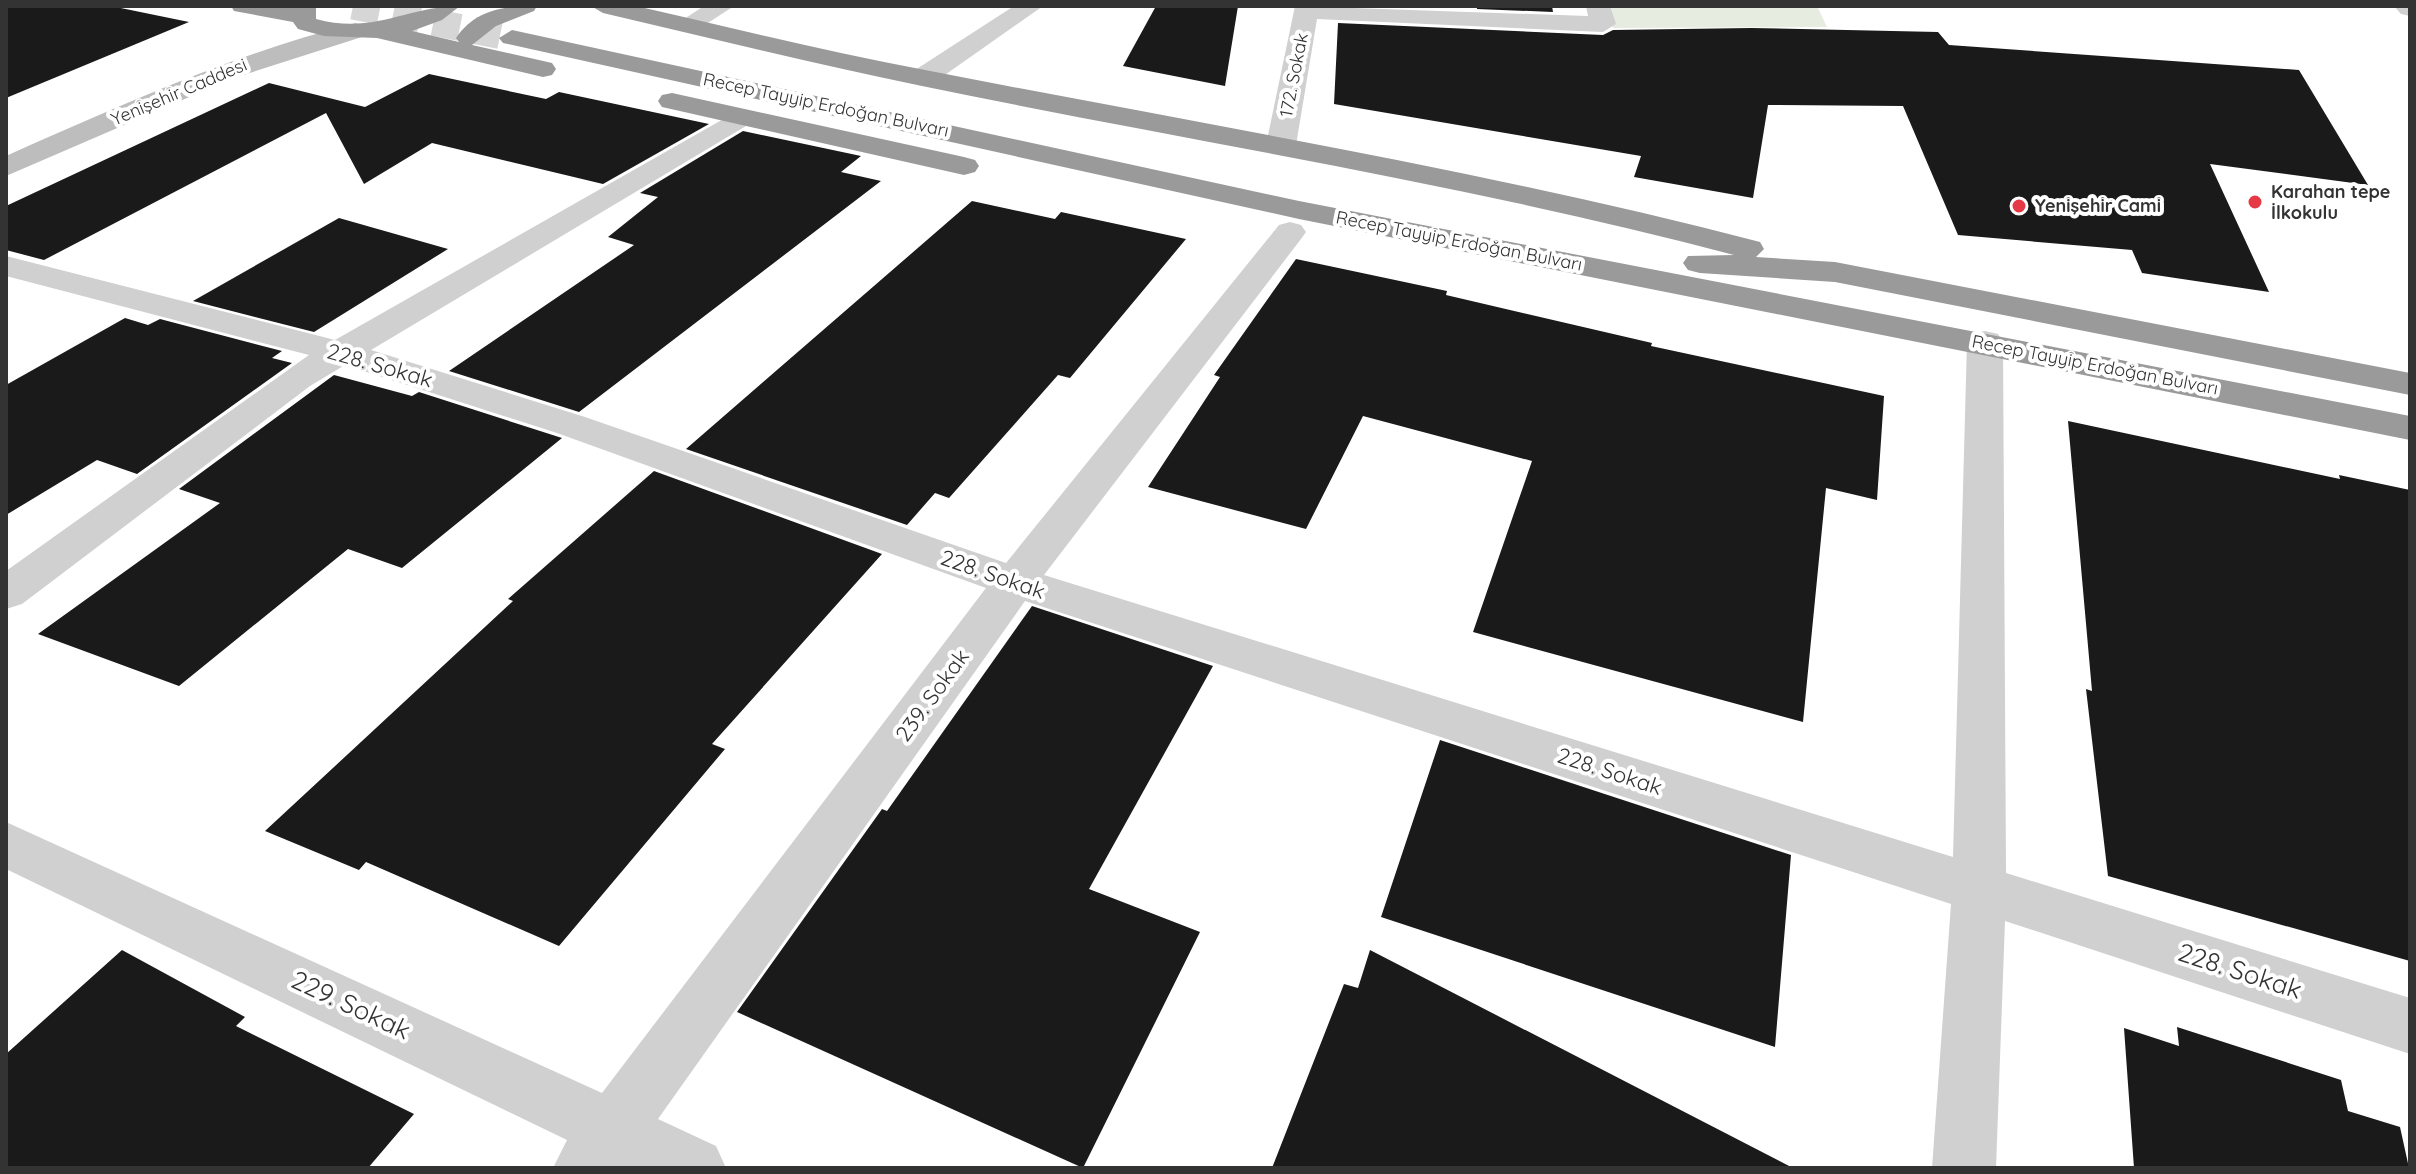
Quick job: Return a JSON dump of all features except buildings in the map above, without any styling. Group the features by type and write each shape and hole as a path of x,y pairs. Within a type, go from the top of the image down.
{"highway":[{"path":"243,6 303,14 322,29 365,30 473,52 741,117 1001,174 1748,328 1890,346 1985,342"},
{"path":"365,30 422,19 448,6"},
{"path":"603,6 922,78 1281,145 1665,227 1835,272"},
{"path":"473,52 469,39 487,21 522,23"},
{"name":"Recep Tayyip Erdoğan Bulvarı","path":"522,23 1293,184 1708,264 1835,272 2410,384"},
{"name":"Recep Tayyip Erdoğan Bulvarı","path":"522,23 772,92 1299,210 1985,342 2410,428"}],"main road":[{"name":"Yenişehir Caddesi","path":"6,157 303,14"},
{"name":"Yenişehir Caddesi","path":"6,167 202,81 298,44 365,30"}],"street":[{"path":"688,25 722,6"},
{"path":"922,78 1031,6"},
{"path":"1307,8 1603,24 1598,6"},
{"name":"172. Sokak","path":"1281,145 1307,8"},
{"path":"6,593 297,378 741,117"},
{"name":"239. Sokak","path":"600,1148 1015,582 1290,232"},
{"name":"228. Sokak","path":"6,266 340,353 571,425 1015,582 2410,1026"},
{"path":"1964,1168 1979,888 1985,342"},
{"name":"229. Sokak","path":"6,844 600,1148 694,1168"}],"shaded area":[{"path":"1606,6 1817,6 1827,27 1613,28"}],"tunnel":[{"path":"353,6 512,38"}],"place":[{"name":"Karahan tepe İlkokulu","path":"2255,202"},
{"name":"Yenişehir Cami","path":"2019,206"}]}
